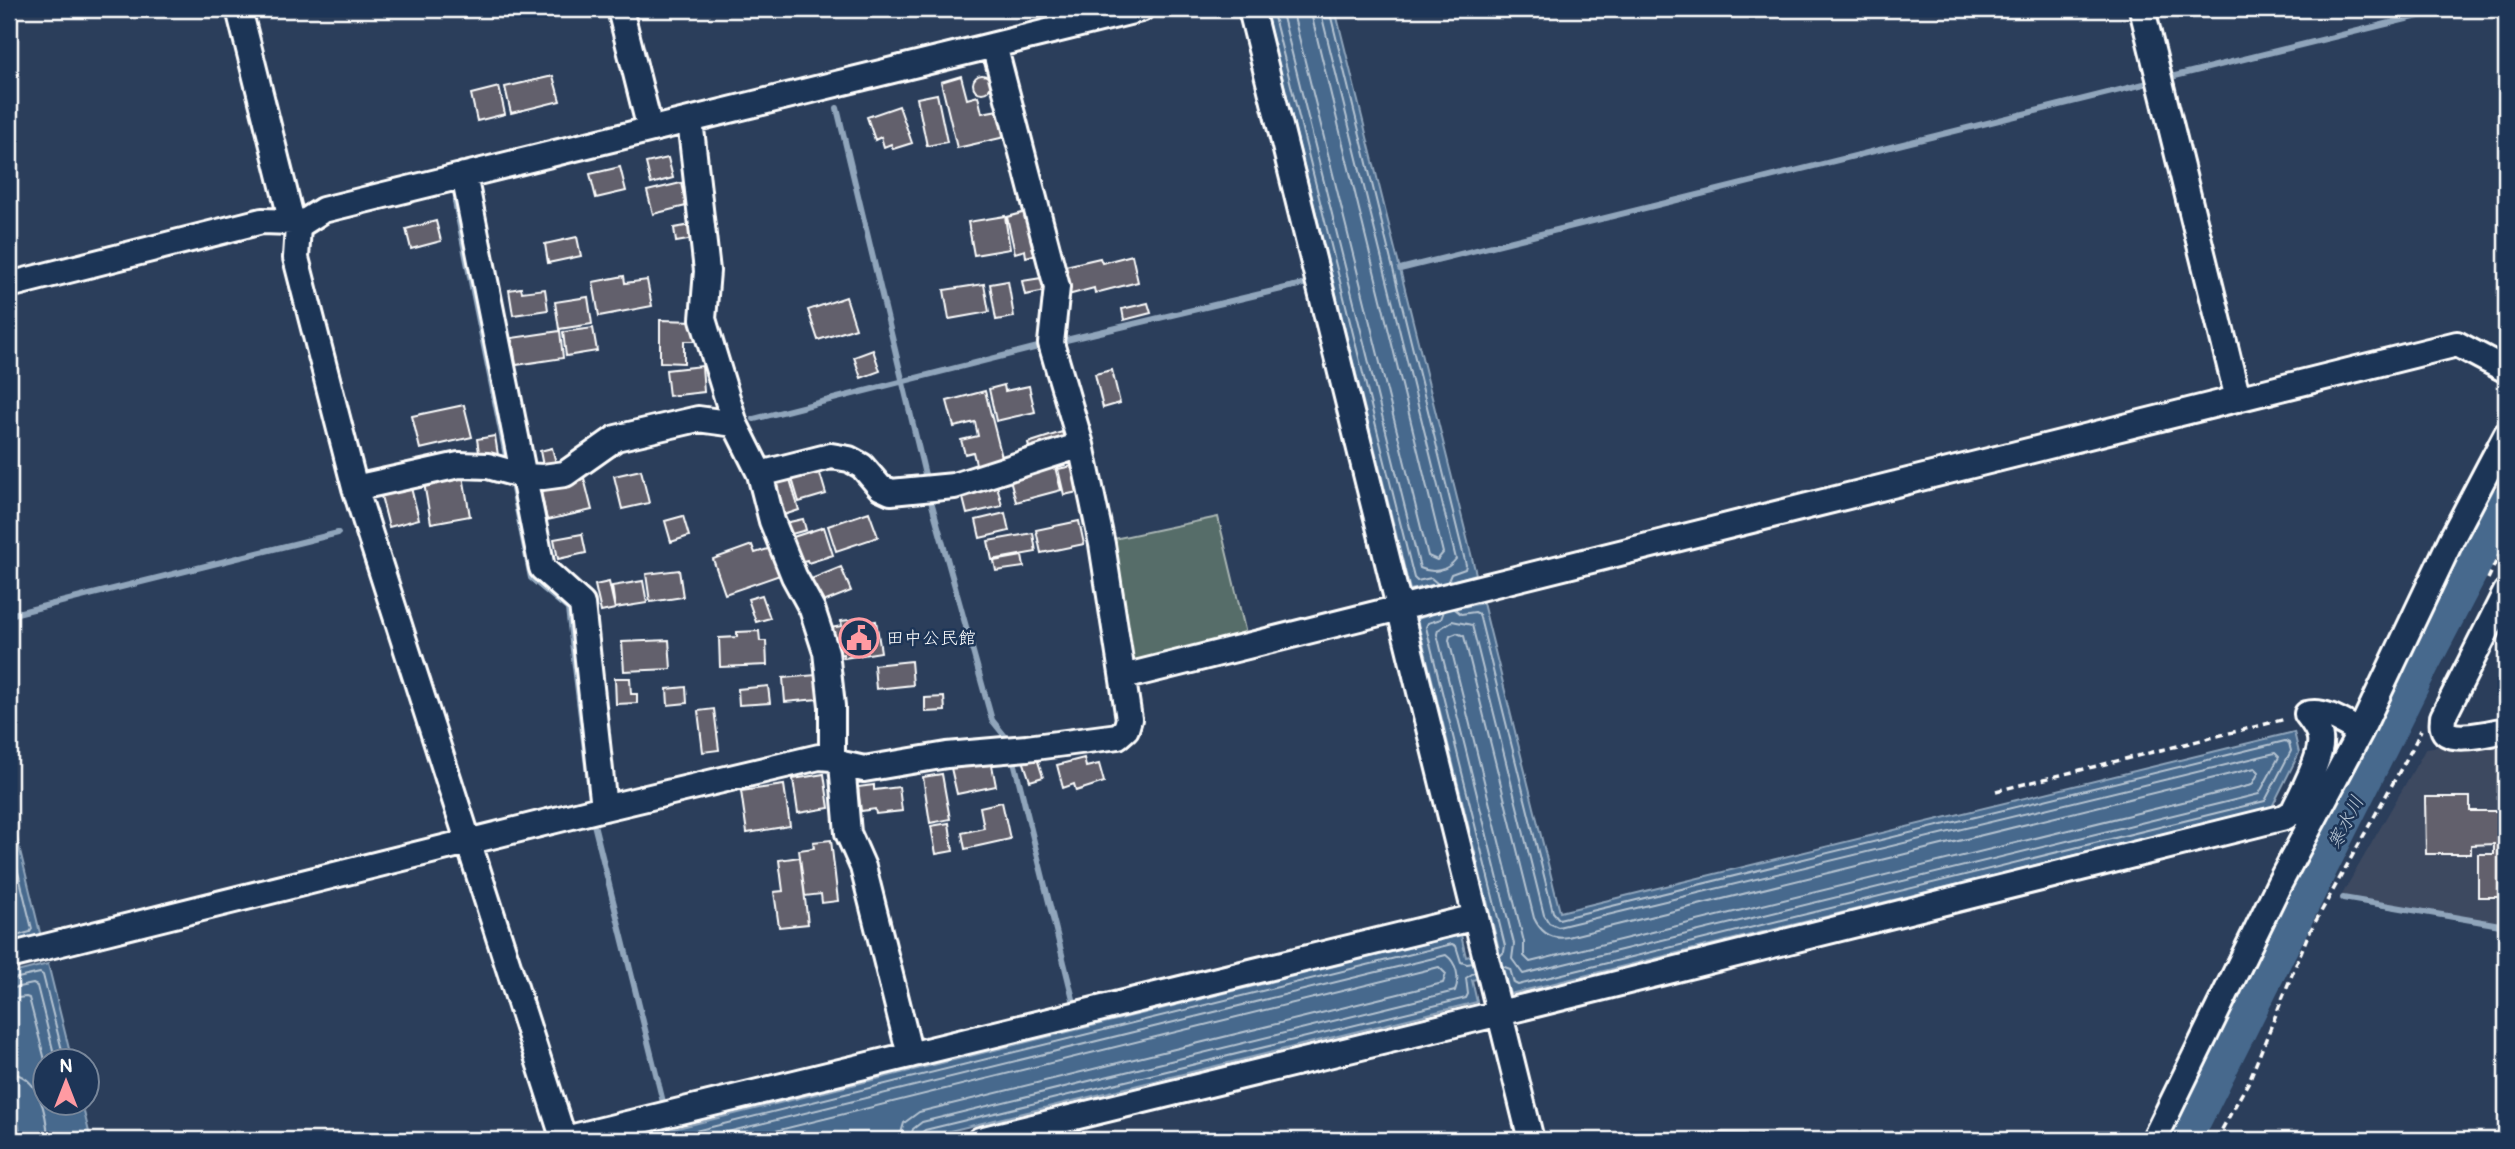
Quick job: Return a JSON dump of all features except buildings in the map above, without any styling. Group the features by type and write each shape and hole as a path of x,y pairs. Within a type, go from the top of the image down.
{"street":[{"path":"239,9 295,224 296,258 355,488 563,1140 1476,917"},
{"path":"620,9 650,130"},
{"path":"9,285 262,222 295,224 323,210 1141,9"},
{"path":"1251,9 1531,1140"},
{"path":"2142,9 2238,399"},
{"path":"9,956 604,807 819,757 864,769 947,755 1118,736 1126,729 1129,719 1102,544 1081,445 1051,343 1057,287 994,45"},
{"path":"690,120 707,271 703,319 736,424 760,474 772,521 794,576 812,609 826,652 837,761 848,833 863,867 910,1055"},
{"path":"464,175 542,568 582,604 604,807"},
{"path":"1122,677 2457,344 2506,370"},
{"path":"355,488 459,465 488,466 523,476 565,474 616,438 698,419 736,424"},
{"path":"2154,1140 2279,884 2360,732 2452,538 2506,435"},
{"path":"760,474 831,456 849,459 862,466 880,487 891,492 954,486 1081,445"},
{"path":"2496,589 2443,717 2442,728 2446,734 2457,738 2506,730"},
{"path":"980,1140 2285,817 2293,812 2319,753 2320,738 2307,713 2325,715 2360,732"}],"path":[{"path":"2496,589 2506,540"},
{"path":"1996,792 2307,713"},
{"path":"2216,1140 2249,1081 2308,936 2423,726"}],"shaded area":[{"path":"2506,736 2506,929 2339,900 2426,748"}],"green space":[{"path":"1218,517 1246,634 1128,663 1109,540"}],"water":[{"path":"1265,9 1335,9 1476,574 1455,580 1462,607 1483,603 1560,912 2294,732 2299,753 2272,807 1510,994 1504,973 1472,980 1477,1002 913,1140 629,1140 1461,935 1466,957 1499,949 1417,619 1437,613 1431,585 1410,590"},
{"path":"9,805 41,937 9,945"},
{"path":"48,964 69,1048 32,1048 32,1118 86,1118 91,1140 22,1140 9,1086 9,974"}],"waterway":[{"path":"2175,76 2447,9"},
{"path":"1400,269 2144,84"},
{"path":"837,108 926,479"},
{"path":"455,202 507,461"},
{"path":"1066,340 1307,283"},
{"path":"754,419 1038,347"},
{"path":"512,484 531,578 568,609 590,791"},
{"path":"931,501 992,720 1008,740"},
{"name":"寒水川","path":"2184,1140 2424,660 2506,503"},
{"path":"9,615 338,533"},
{"path":"1014,761 1074,1003"},
{"path":"594,824 664,1106"},
{"path":"2343,898 2506,926"}],"place":[{"name":"田中公民館","path":"859,638"}]}
